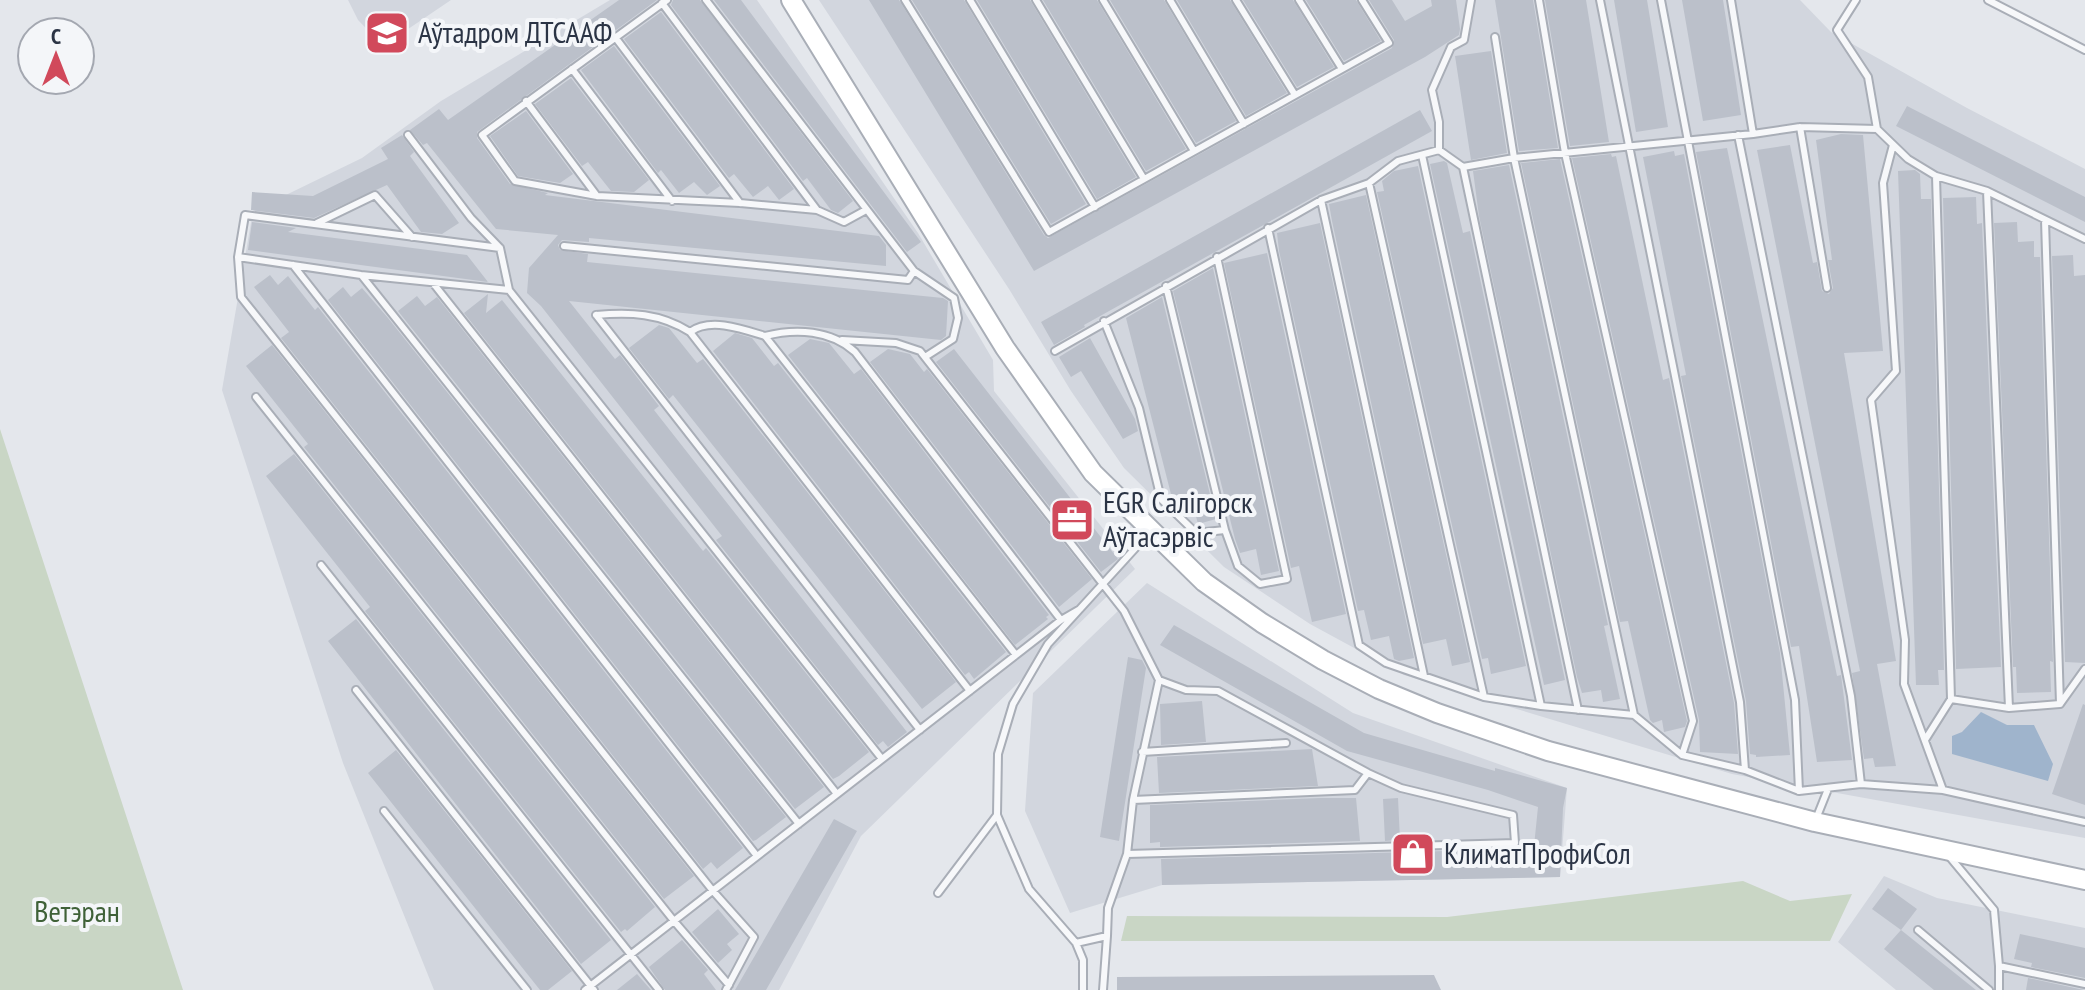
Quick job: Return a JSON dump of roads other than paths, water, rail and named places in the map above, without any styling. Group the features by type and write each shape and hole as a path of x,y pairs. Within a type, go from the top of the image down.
{"main road":[{"path":"791,0 1005,348 1093,473 1204,582 1262,623 1379,689 1437,713 1548,751 1815,822 2085,880"}],"lane":[{"path":"706,0 914,271 954,298 958,318 953,339 925,357"},
{"path":"905,0 1049,232 1389,43 1362,0"},
{"path":"970,0 1095,207"},
{"path":"1036,0 1144,179"},
{"path":"1103,0 1194,151"},
{"path":"1170,0 1244,124"},
{"path":"1236,0 1295,95"},
{"path":"1299,0 1342,69"},
{"path":"1439,150 1439,122 1432,90 1451,47 1464,40 1471,0"},
{"path":"1539,0 1565,153 1693,721 1682,755"},
{"path":"1600,0 1740,702 1745,770"},
{"path":"1661,0 1795,700 1799,791"},
{"path":"1731,0 1753,134"},
{"path":"1856,0 1837,30 1868,77 1877,129 1908,159 1936,176 1987,191 2085,239"},
{"path":"1988,0 2085,50"},
{"path":"817,210 665,2 482,135 515,181 597,196 817,210 844,222 866,210"},
{"path":"615,37 740,203"},
{"path":"1495,37 1514,158 1634,715"},
{"path":"572,69 672,201"},
{"path":"526,101 597,196"},
{"path":"1463,167 1514,158 1800,127 1877,129"},
{"path":"1800,127 1827,288"},
{"path":"408,135 471,218 500,248 509,290 882,759"},
{"path":"1738,135 1851,696 1861,784"},
{"path":"1893,145 1883,183 1896,371 1871,400 1905,640 1904,684 1943,790"},
{"path":"1055,351 1321,200 1369,183 1398,161 1439,150"},
{"path":"1439,150 1463,167 1578,710"},
{"path":"1422,155 1541,706"},
{"path":"1925,740 1951,699 1936,176"},
{"path":"1369,183 1484,697"},
{"path":"1987,191 2009,708"},
{"path":"317,223 375,195 412,237"},
{"path":"1321,200 1424,676"},
{"path":"256,397 728,988 754,937 713,891 241,297 238,257 245,215 500,248"},
{"path":"2045,220 2060,704"},
{"path":"1268,228 1359,645 1386,663 1484,697 1634,715 1682,755 1745,770 1799,791 1861,784 1943,790 2085,822"},
{"path":"564,246 908,280 914,271"},
{"path":"238,257 361,275 509,290"},
{"path":"1166,286 1225,530 1238,566 1260,584 1287,579 1217,257"},
{"path":"293,265 757,856"},
{"path":"361,275 799,824"},
{"path":"433,283 837,794"},
{"path":"920,730 596,315 629,312 671,320 690,332 970,691"},
{"path":"1104,321 1139,408 1161,499 1196,533 1225,530"},
{"path":"690,332 697,327 736,326 765,336 1016,655"},
{"path":"765,336 788,330 842,340 896,343 920,351 1124,611 1159,680 1133,800 1127,854 1108,908 1103,990"},
{"path":"842,340 855,352 1061,620"},
{"path":"1083,990 1083,960 1076,943 1029,889 997,815 998,754 1013,704 1048,644 1150,532"},
{"path":"321,565 659,990"},
{"path":"356,690 589,989 1061,620 1080,609"},
{"path":"1951,699 2009,708 2060,704 2085,669"},
{"path":"1127,854 1515,843 1513,815 1401,788 1218,691 1186,690 1159,680"},
{"path":"1142,752 1286,743"},
{"path":"1133,800 1355,790 1368,773"},
{"path":"1815,822 1828,789"},
{"path":"384,811 527,990"},
{"path":"938,893 997,815"},
{"path":"1945,850 1994,910 1999,990"},
{"path":"1918,930 1989,990"},
{"path":"1076,943 1107,936"},
{"path":"1999,966 2085,984"}],"water":[{"path":"1981,712 2007,725 2034,725 2053,764 2048,781 1952,754 1952,736 1962,732"}],"place":[{"name":"Аўтадром ДТСААФ","path":"387,33"},
{"name":"EGR Салігорск Аўтасэрвіс","path":"1072,520"},
{"name":"КлиматПрофиСол","path":"1413,854"}],"park label":[{"name":"Ветэран","path":"77,912"}]}
